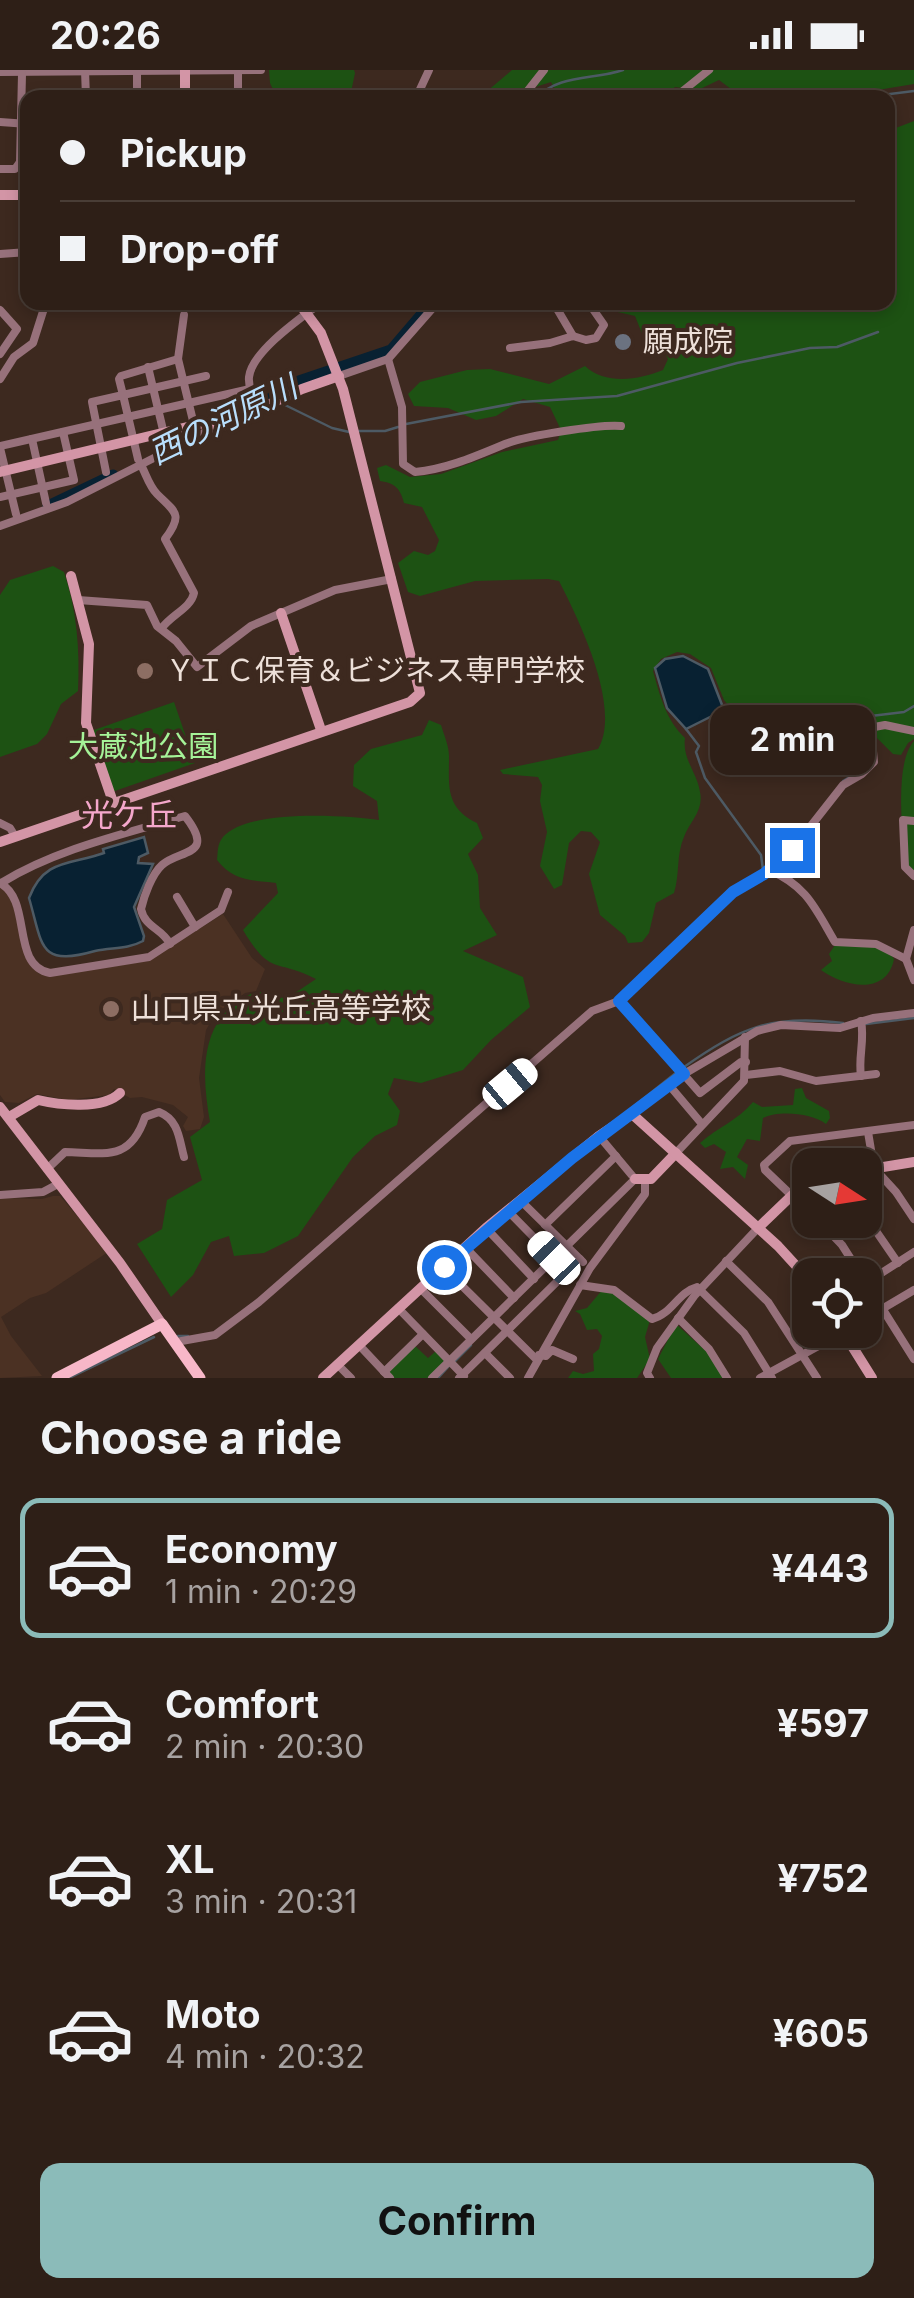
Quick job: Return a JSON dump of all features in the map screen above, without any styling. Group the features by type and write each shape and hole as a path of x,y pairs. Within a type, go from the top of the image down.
{"main road":[{"path":"57,1378 162,1324 200,1378"}],"street":[{"path":"0,72 260,70"},
{"path":"528,90 544,70"},
{"path":"684,90 709,70"},
{"path":"22,74 22,90"},
{"path":"0,379 14,357 33,343 43,310"},
{"path":"259,407 248,379 257,359 309,310"},
{"path":"0,526 67,502 196,433 388,360 431,310"},
{"path":"558,310 573,336"},
{"path":"510,348 550,344 573,336 596,338 602,332 602,319 595,310"},
{"path":"0,842 410,702 420,693 339,376 332,355 306,312"},
{"path":"2,315 17,329 3,352 14,357"},
{"path":"184,315 178,360 196,433"},
{"path":"162,628 169,618 190,604 194,593 165,539 173,530 174,509 153,490 140,462 127,418 122,376 178,360"},
{"path":"388,360 402,407 403,464 415,472 452,464 527,437 604,424 621,426"},
{"path":"148,367 164,434"},
{"path":"106,472 92,402 206,376"},
{"path":"16,514 0,447 250,390"},
{"path":"0,497 74,480 63,432"},
{"path":"3,471 164,434 196,433"},
{"path":"32,439 46,503"},
{"path":"71,576 89,644 86,723 113,802"},
{"path":"78,600 140,603 150,609 157,626 197,667 250,626 335,590 392,580"},
{"path":"281,613 321,730"},
{"path":"176,1342 206,1338 225,1329 296,1272 592,1011 619,1001 733,892 769,870 806,836 843,785 874,762 866,738 869,728 885,725 914,731"},
{"path":"170,944 165,934 146,922 141,909 158,870 195,848 186,816 94,843 0,883 12,892 30,960 43,972 138,961 170,944 221,910 228,892"},
{"path":"914,821 903,820 904,867 914,876"},
{"path":"0,823 15,836"},
{"path":"769,870 792,880 812,904 834,942 876,944 906,959"},
{"path":"177,896 195,927"},
{"path":"914,930 906,959 914,980"},
{"path":"619,1001 700,1092 746,1062"},
{"path":"323,1378 507,1210 684,1074 745,1037 781,1025 840,1028 914,1013"},
{"path":"861,1021 861,1076"},
{"path":"432,1378 554,1258 640,1180 676,1154 734,1093 746,1075 745,1037"},
{"path":"746,1075 780,1071 816,1082 876,1074"},
{"path":"669,1085 702,1124"},
{"path":"8,1117 38,1100 66,1106 114,1099 120,1092"},
{"path":"0,1106 162,1324"},
{"path":"47,1168 65,1152 112,1153 128,1148 139,1135 145,1117 159,1112 176,1126 184,1157"},
{"path":"632,1114 792,1263"},
{"path":"650,1378 647,1373 657,1348 699,1290 791,1195 764,1170 764,1164 782,1146 790,1141 914,1124"},
{"path":"868,1132 868,1148"},
{"path":"528,1378 590,1268 645,1194 640,1180 600,1136"},
{"path":"545,1225 616,1156"},
{"path":"882,1167 914,1162"},
{"path":"882,1180 896,1192 914,1218"},
{"path":"0,1194 43,1192 58,1184"},
{"path":"520,1200 590,1268"},
{"path":"507,1210 554,1258"},
{"path":"486,1228 534,1279"},
{"path":"835,1238 850,1258"},
{"path":"881,1238 898,1262"},
{"path":"465,1247 514,1298"},
{"path":"882,1270 914,1252"},
{"path":"398,1308 463,1377 580,1259"},
{"path":"726,1262 768,1302 817,1378"},
{"path":"444,1267 537,1357 552,1350 573,1358"},
{"path":"580,1285 621,1293 652,1319 661,1317 694,1287 744,1332 767,1376 814,1348"},
{"path":"420,1288 471,1339"},
{"path":"884,1308 914,1290"},
{"path":"882,1305 914,1359"},
{"path":"678,1318 709,1349 727,1378"},
{"path":"358,1345 387,1375 423,1334"},
{"path":"854,1348 872,1378"},
{"path":"485,1353 510,1378"},
{"path":"337,1364 351,1378"}],"shaded area":[{"name":"山口県立光丘高等学校","path":"0,886 9,891 29,962 39,974 52,976 148,961 223,914 252,958 265,969 256,991 245,993 215,1014 206,1030 199,1078 204,1117 200,1129 186,1131 183,1126 188,1117 173,1105 130,1098 114,1089 109,1095 68,1100 37,1094 19,1103 5,1102 0,1095"},
{"path":"60,1196 108,1252 1,1317 42,1376 0,1378 0,1198"}],"green space":[{"path":"269,70 355,73 351,90 273,90"},
{"path":"512,70 914,70 914,84 878,90 731,90 719,80 698,90 555,90 551,82 526,90 488,90"},
{"path":"914,121 914,739 901,755 893,754 877,738 852,755 825,761 796,761 755,751 745,726 724,700 711,668 690,654 677,652 661,659 653,671 668,715 685,738 700,805 682,844 674,893 656,903 649,933 642,942 628,943 600,915 589,874 600,842 591,832 581,831 569,843 562,885 554,889 540,866 547,832 540,801 542,785 538,777 503,774 500,770 598,749 604,732 605,711 595,664 559,581 475,581 420,596 408,592 398,563 414,551 428,555 435,551 439,540 422,507 404,503 396,487 380,481 377,468 386,465 410,477 441,474 502,452 558,440 561,430 550,407 523,399 496,416 476,420 448,408 414,406 408,394 420,382 467,370 490,369 549,384 585,366 602,376 622,379 663,370 668,359 660,344 643,336 635,316 609,310 895,310 895,128"},
{"path":"53,566 64,572 72,601 78,691 61,704 47,734 37,744 0,757 0,595 10,580"},
{"name":"大蔵池公園","path":"174,702 195,763 112,792 91,731"},
{"path":"429,720 441,725 446,740 454,803 477,823 483,838 468,854 478,875 480,908 497,935 463,951 523,977 530,1007 463,1070 421,1083 394,1078 388,1094 400,1111 397,1125 375,1136 353,1157 298,1236 264,1253 234,1256 229,1236 211,1242 193,1275 171,1297 137,1244 162,1229 167,1200 202,1180 190,1137 210,1122 205,1074 215,1028 223,1015 248,995 263,992 286,999 316,979 268,961 252,945 243,930 278,893 276,883 229,872 217,860 220,842 235,828 274,818 379,820 377,801 353,786 354,765 371,749 422,735"},
{"path":"914,741 914,876 907,873 901,804 903,767"},
{"path":"863,944 889,952 894,959 883,979 852,984 821,970 832,961 829,954 835,945"},
{"path":"802,1088 806,1098 829,1111 830,1118 826,1124 795,1114 763,1118 760,1141 747,1139 737,1157 748,1165 745,1179 733,1167 720,1169 726,1152 714,1144 705,1148 700,1143 753,1102 762,1107 793,1105 795,1089"},
{"path":"603,1289 613,1291 650,1320 645,1337 650,1359 637,1378 568,1378 573,1371 594,1371 593,1354 599,1349 602,1336 597,1329 587,1330 575,1311 587,1308"},
{"path":"676,1324 708,1353 724,1378 671,1378 658,1359"},
{"path":"415,1346 428,1358 436,1351 445,1360 428,1378 394,1378 388,1372"}],"water":[{"path":"683,656 708,669 724,710 686,729 667,708 655,668 665,659"},
{"path":"144,837 148,853 139,857 138,863 153,864 134,907 143,941 76,955 53,954 41,940 29,898 42,876 60,865"}],"waterway":[{"path":"546,90 566,81 623,70"},
{"path":"895,93 914,91"},
{"name":"西の河原川","path":"210,426 296,382 391,350 425,310"},
{"path":"406,424 521,402 617,396 737,363 810,348 837,347 878,332"},
{"path":"283,404 349,432"},
{"path":"357,431 398,427"},
{"name":"西の河原川","path":"48,506 113,475"},
{"path":"863,736 863,726 871,716 904,712 914,706"},
{"path":"686,729 699,746 696,752 705,778 761,855 763,870"},
{"path":"843,781 858,772"},
{"path":"866,1024 914,1018"},
{"path":"684,1067 723,1042 758,1027 796,1020 843,1023"},
{"path":"633,1107 677,1072"},
{"path":"178,1336 188,1336"},
{"path":"69,1378 154,1337"},
{"path":"455,1361 471,1345"},
{"path":"438,1378 449,1366"}],"place":[{"name":"願成院","path":"623,342"},
{"name":"ＹＩＣ保育＆ビジネス専門学校","path":"145,671"},
{"name":"山口県立光丘高等学校","path":"111,1009"}],"district":[{"name":"光ケ丘","path":"129,815"}],"route":[{"path":"444,1267 572,1158 684,1074 619,1001 733,892 764,874 792,850"}]}
